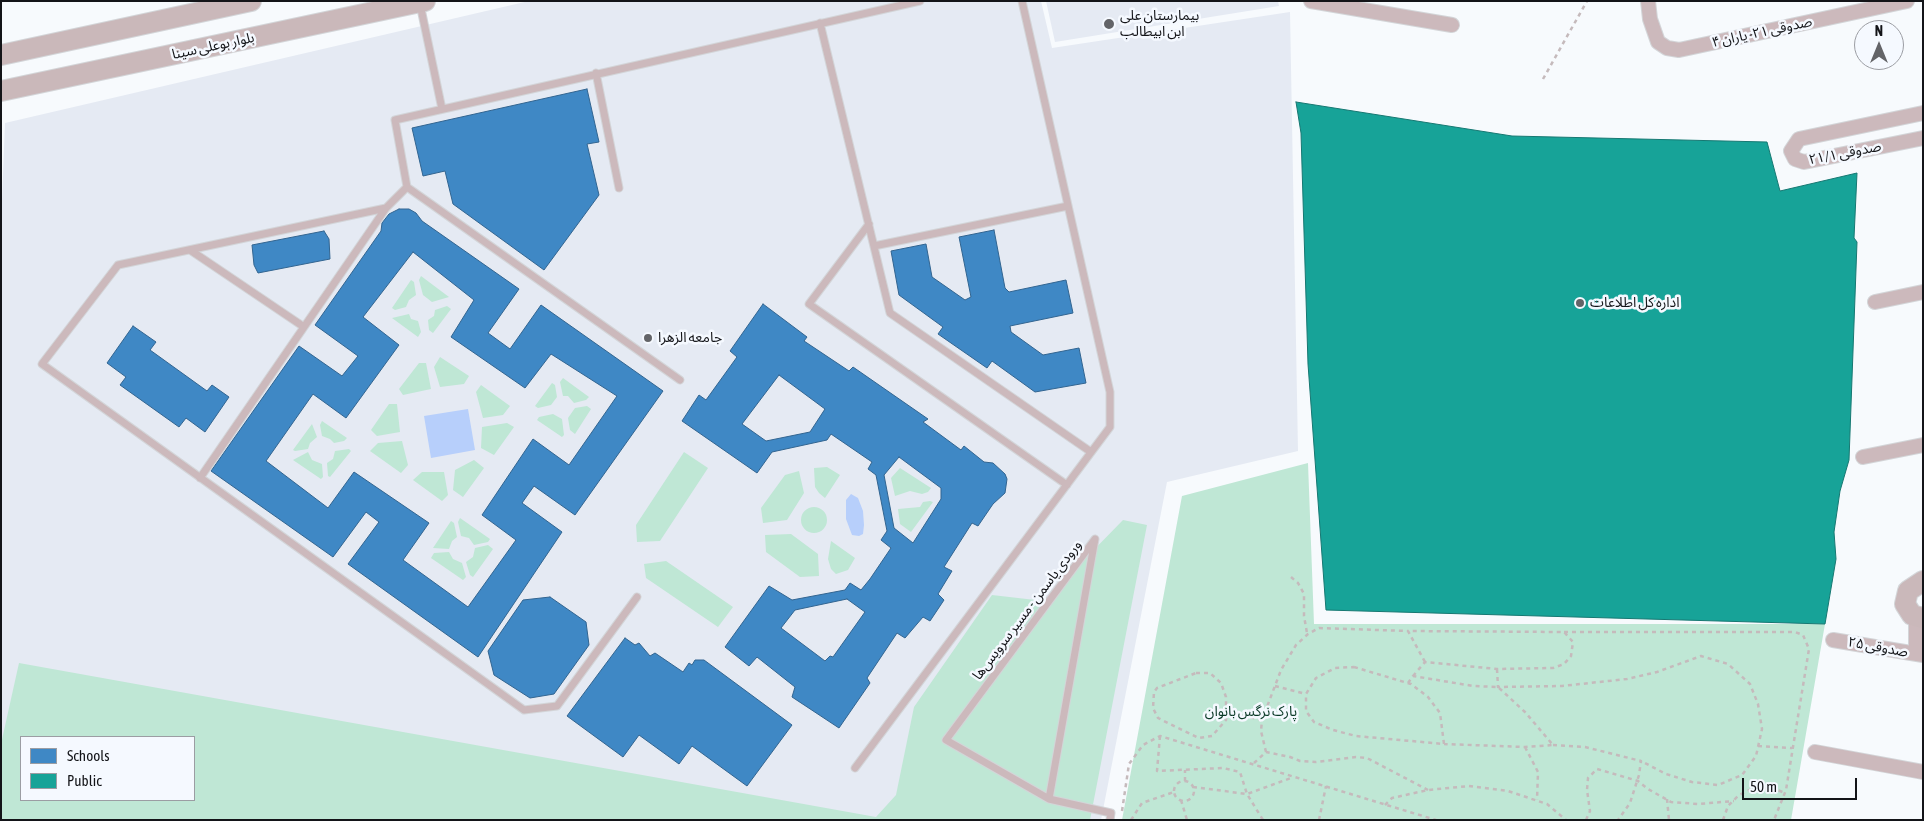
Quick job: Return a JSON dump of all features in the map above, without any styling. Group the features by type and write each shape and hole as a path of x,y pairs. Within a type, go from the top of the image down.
{"main road":[{"path":"1,55 251,1"},
{"name":"بلوار بوعلی سینا","path":"1,91 423,2"},
{"path":"1919,618 1907,609 1906,597 1912,587 1923,581"}],"street":[{"path":"1311,1 1452,25"},
{"name":"صدوقی ۲۱- یاران ۴","path":"1648,1 1650,18 1658,42 1667,48 1680,50 1907,1"},
{"name":"صدوقی ۲۱/۱","path":"1923,113 1799,139 1792,152 1795,159 1804,162 1923,138"},
{"path":"1875,302 1923,292"},
{"path":"1863,457 1923,445"},
{"path":"1919,618 1920,655"},
{"name":"صدوقی ۲۵","path":"1833,640 1920,655"},
{"path":"1815,752 1923,772"}],"lane":[{"path":"680,380 407,187 395,120 920,1"},
{"path":"855,768 1110,427 1110,392 1022,1"},
{"path":"423,2 442,109"},
{"path":"820,23 890,313 1091,452"},
{"path":"596,73 619,188"},
{"path":"200,478 386,208 407,187"},
{"path":"874,246 1068,206"},
{"path":"386,208 118,266 42,364 524,710 558,706 637,598"},
{"path":"869,224 809,304 1067,485"},
{"path":"190,250 304,327"},
{"name":"ورودی یاسمن - مسیر سرویس‌ها","path":"1095,539 1051,790 1049,799 946,740 1095,539"},
{"path":"1049,799 1111,813 1110,820"}],"path":[{"path":"1543,79 1586,1"},
{"path":"1291,578 1298,583 1304,594 1304,616 1308,634"},
{"path":"1266,752 1261,731 1262,720 1274,686 1296,645 1308,634 1319,628 1408,631 1795,632 1802,635 1809,649 1785,793 1774,820"},
{"path":"1408,631 1425,662"},
{"path":"1425,662 1497,669 1553,668 1564,664 1571,656 1573,642 1564,632"},
{"path":"1414,676 1473,686 1530,688 1599,683 1657,672 1702,656 1728,664 1750,684 1758,704 1762,729 1756,756 1742,776 1718,785 1692,782 1666,774 1641,761 1585,747 1444,744 1356,736 1333,730 1314,722 1306,711 1306,694 1316,678 1335,668 1354,667 1408,683 1428,697 1440,713 1444,744"},
{"path":"1408,683 1425,662"},
{"path":"1497,669 1498,687 1525,712 1554,745"},
{"path":"1196,672 1210,673 1221,683 1226,697 1226,720 1212,736 1199,738 1158,718 1153,708 1154,692 1157,688 1196,672"},
{"path":"1274,686 1306,694"},
{"path":"1226,712 1262,720"},
{"path":"1160,736 1157,771 1223,768 1240,772 1247,794 1263,820"},
{"path":"1121,820 1130,764 1143,745 1160,736 1197,745 1292,777 1436,820"},
{"path":"1197,745 1199,738"},
{"path":"1758,746 1792,748"},
{"path":"1525,747 1538,772 1537,800"},
{"path":"1254,763 1266,752"},
{"path":"1266,752 1290,756 1300,761 1316,762 1356,756 1367,758 1428,790"},
{"path":"1618,820 1630,803 1638,781 1641,761"},
{"path":"1586,820 1590,811 1587,790 1588,778 1597,769 1638,781 1671,802 1698,804 1734,801"},
{"path":"1184,781 1185,770"},
{"path":"1184,781 1193,787 1247,794 1292,777"},
{"path":"1174,792 1175,786 1184,781"},
{"path":"1319,820 1326,786"},
{"path":"1385,805 1392,798 1428,790 1469,786 1508,791 1537,800 1547,804 1566,820"},
{"path":"1181,800 1192,798 1193,787"},
{"path":"1723,820 1728,806 1739,795 1754,788 1774,788 1785,793"},
{"path":"1174,792 1181,800 1187,820"},
{"path":"1131,820 1142,803 1174,792"},
{"path":"1667,799 1669,820"}],"shaded area":[{"name":"جامعه الزهرا","path":"529,1 1041,1 1052,48 1290,12 1298,451 1167,482 1101,820 1,820 1,225 5,123"},
{"name":"بیمارستان علی ابن ابیطالب","path":"1046,1 1278,1 1279,6 1055,42"}],"green space":[{"path":"421,276 449,297 432,302 423,295 419,280"},
{"path":"411,280 414,282 416,295 409,300 406,307 395,310 392,308"},
{"path":"447,306 451,309 433,333 429,330 428,320 434,316 435,310"},
{"path":"409,314 411,319 418,321 421,332 418,337 392,318"},
{"path":"440,357 469,376 464,384 440,387 434,367"},
{"path":"419,363 426,363 431,389 403,395 399,389"},
{"path":"563,378 589,397 586,400 574,403 568,396 563,396 560,382"},
{"path":"552,383 555,385 557,397 551,405 538,408 535,406"},
{"path":"481,385 510,406 503,415 483,418 476,392"},
{"path":"389,404 397,404 400,432 377,436 371,430"},
{"path":"587,406 591,409 575,434 570,430 568,418 575,408"},
{"path":"553,414 562,419 564,435 562,437 537,420 539,417"},
{"path":"322,421 347,438 344,441 334,443 322,436 320,425"},
{"path":"507,423 514,427 494,455 481,448 482,427"},
{"path":"312,424 317,437 310,443 308,449 293,450"},
{"path":"402,441 408,465 401,473 370,451 378,443"},
{"path":"349,449 351,451 330,477 328,476 327,463 333,459 335,451"},
{"path":"308,452 312,460 322,464 323,477 321,479 293,460"},
{"path":"684,452 708,468 660,541 637,542 636,525"},
{"path":"474,460 484,468 463,497 453,490 455,470"},
{"name":"پارک نرگس بانوان","path":"1308,463 1314,624 1825,624 1791,820 1122,820 1182,496"},
{"path":"827,467 840,475 825,498 815,487 814,468"},
{"path":"900,468 931,488 928,492 922,494 910,491 895,496 891,478"},
{"path":"799,471 804,493 787,520 763,523 761,508 785,475"},
{"path":"422,472 444,472 448,495 442,501 413,480"},
{"path":"923,502 933,502 911,532 900,524 898,509 920,507"},
{"path":"814,507 823,511 827,520 823,529 814,533 805,529 801,520 805,511"},
{"path":"460,518 490,539 488,542 474,545 469,538 461,536 458,522"},
{"path":"1123,520 1147,525 1090,820 1,820 1,744 19,663 876,817 896,795 914,707 992,595 1044,601"},
{"path":"451,521 454,523 457,537 452,541 449,549 433,548"},
{"path":"791,534 818,554 819,576 800,577 766,552 765,535"},
{"path":"831,541 855,558 848,570 836,574 831,569 828,559"},
{"path":"488,545 493,549 473,577 470,575 466,562 473,557 475,548"},
{"path":"449,552 453,559 462,563 466,577 463,580 431,558 434,553"},
{"path":"666,561 733,607 718,627 646,578 644,564"}],"water":[{"path":"468,409 475,450 431,458 424,416"},
{"path":"851,494 858,498 863,511 863,534 859,536 852,535 846,519 846,500"}],"building: Schools":[{"path":"587,89 599,142 587,144 599,195 544,270 453,204 445,171 423,176 412,128"},
{"path":"399,209 409,209 416,213 422,221 519,289 488,333 510,349 541,305 663,391 575,515 534,486 522,503 562,532 478,657 348,564 379,522 366,512 333,557 211,471 299,346 342,376 358,356 315,325 381,231 382,223 389,214","holes":["413,252 474,300 451,337 525,388 551,354 617,396 569,465 533,439 482,515 516,540 468,607 403,560 429,523 354,472 328,508 266,461 313,394 346,418 399,345 363,317"]},
{"path":"994,230 1005,288 1009,292 1066,280 1073,313 1010,326 1011,332 1043,355 1079,348 1086,383 1035,392 992,361 987,368 938,334 943,327 899,295 891,251 926,244 932,277 965,300 971,297 959,237"},
{"path":"324,231 329,239 330,259 258,273 254,265 252,245"},
{"path":"763,304 807,337 804,341 849,371 853,367 928,419 923,422 961,450 964,446 984,462 993,463 1005,474 1007,479 1005,493 993,504 978,526 972,523 944,567 952,571 938,594 944,600 930,621 923,617 905,638 897,633 867,678 870,683 839,728 792,697 795,687 757,657 749,666 725,647 769,586 792,600 845,590 850,583 861,590 891,548 881,540 887,531 876,475 868,469 872,462 831,434 827,440 772,452 757,473 682,421 699,395 706,400 737,357 730,351","holes":["779,375 825,409 810,432 766,441 742,424","899,457 941,488 941,499 913,543 894,528 884,475","847,599 865,612 833,657 830,656 825,661 781,628 795,610"]},
{"path":"133,326 156,342 150,350 207,391 212,385 229,397 205,432 186,418 179,427 120,385 126,377 107,363"},
{"path":"550,597 586,622 589,645 554,694 530,698 494,675 488,651 523,600"},
{"path":"625,638 635,645 639,643 650,656 655,653 683,672 689,663 692,665 695,660 704,660 792,725 747,786 692,746 679,764 639,735 623,757 567,716"}],"building: Public":[{"name":"اداره کل اطلاعات","path":"1296,102 1512,136 1767,142 1780,191 1857,173 1854,238 1857,242 1849,460 1840,491 1834,532 1836,559 1825,624 1326,610 1308,364 1301,133"}],"place":[{"name":"بیمارستان علی ابن ابیطالب","path":"1109,24"},
{"name":"اداره کل اطلاعات","path":"1580,303"},
{"name":"جامعه الزهرا","path":"648,338"}]}
